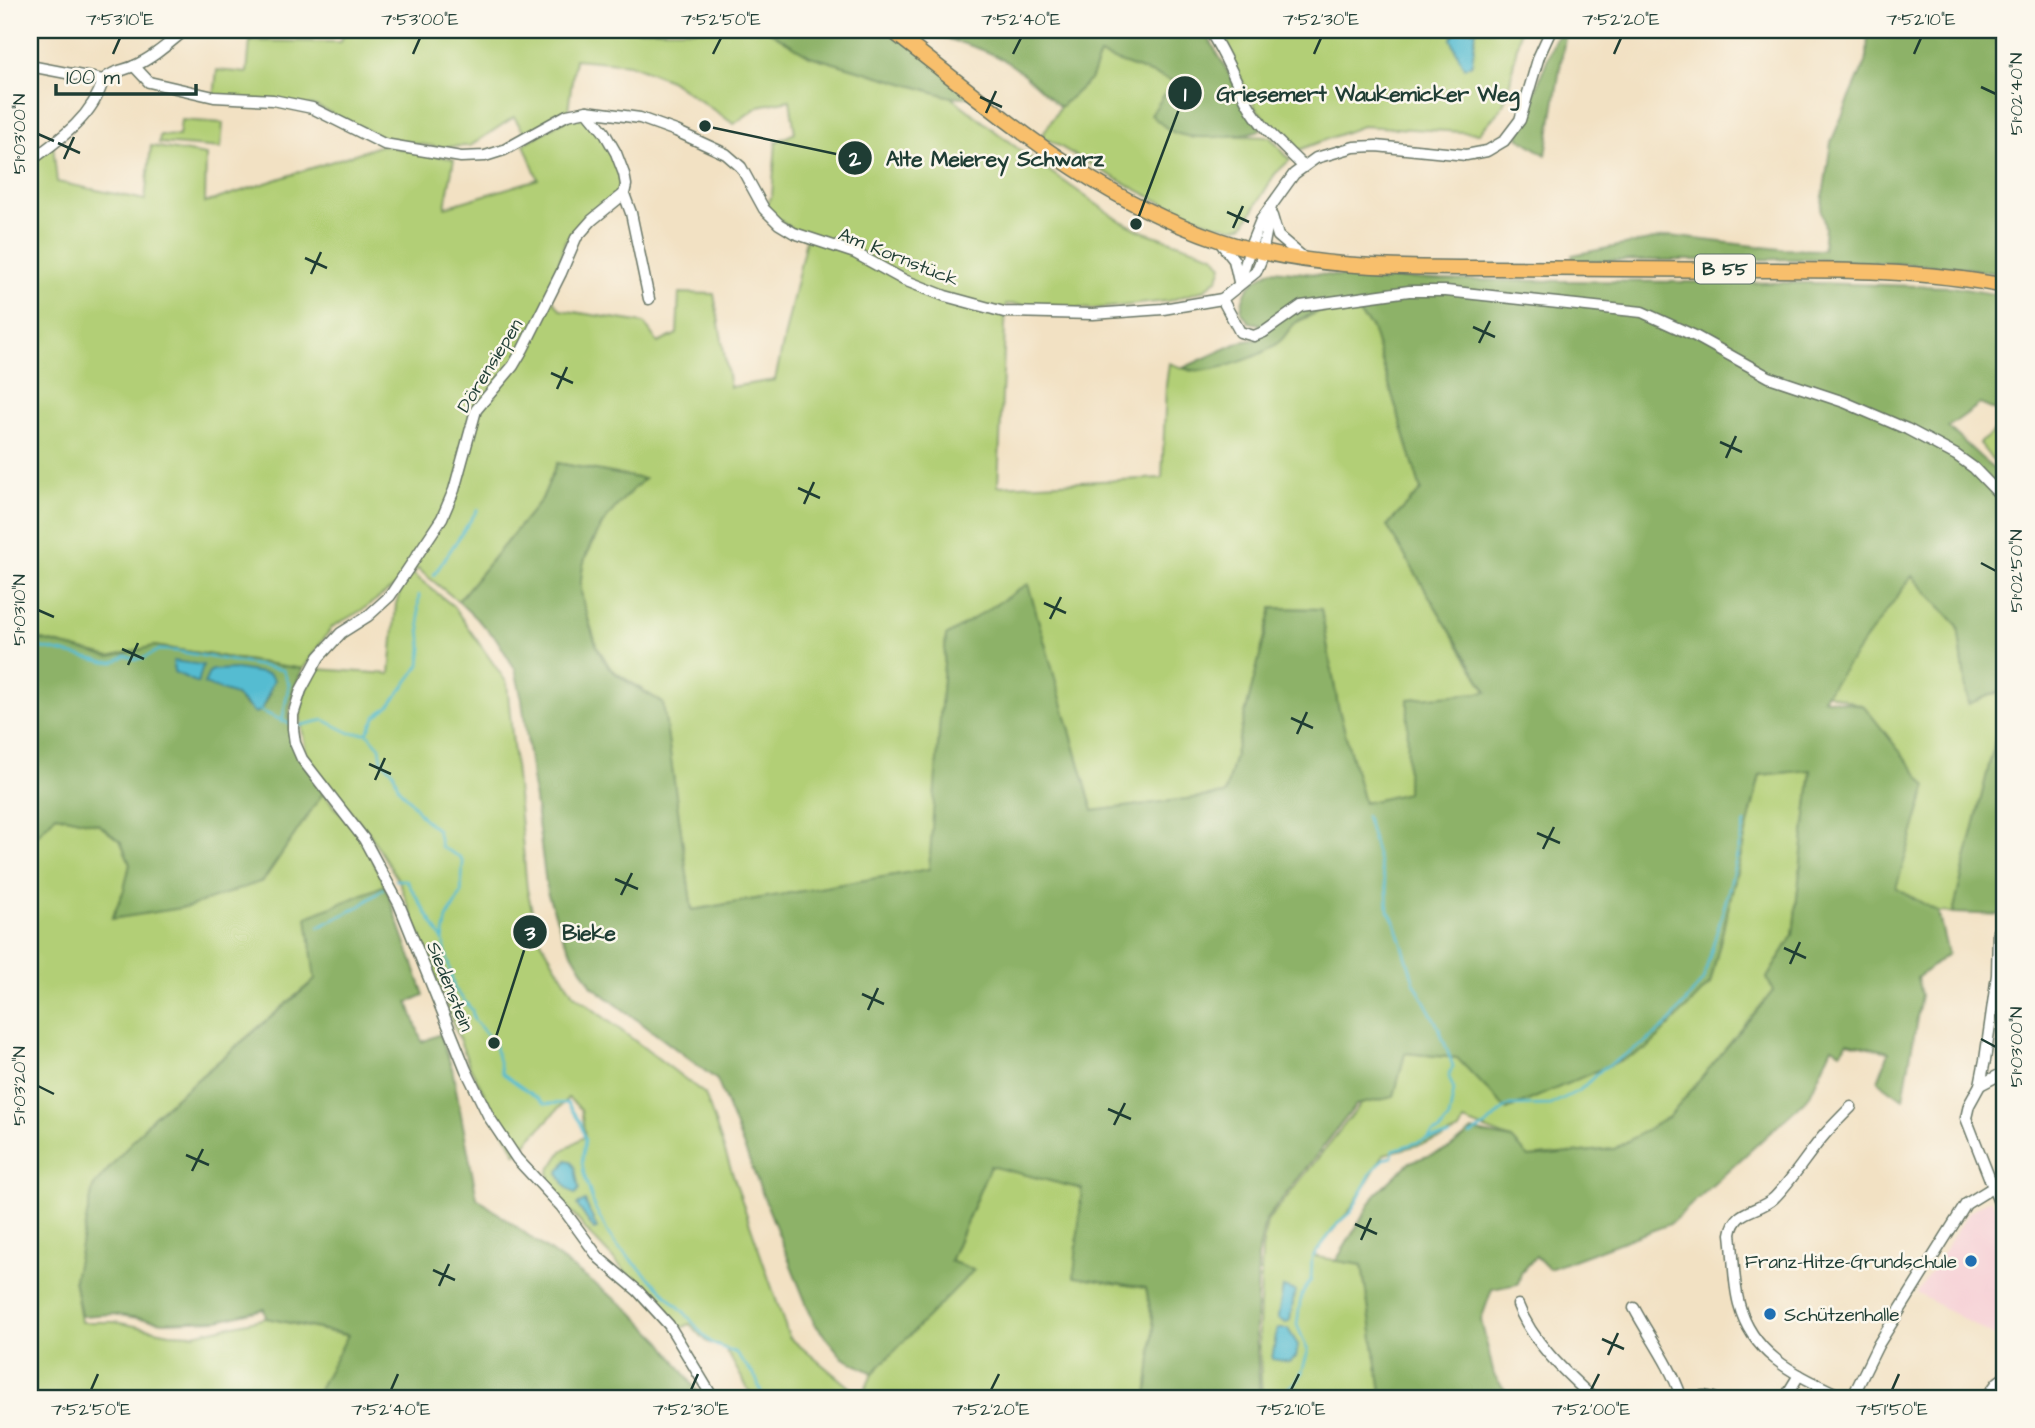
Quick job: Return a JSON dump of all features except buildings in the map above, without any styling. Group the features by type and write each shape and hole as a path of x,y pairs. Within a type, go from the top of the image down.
{"main road":[{"name":"B 55","path":"891,30 1054,157 1123,198 1217,239 1256,250 1352,264 1443,268 1866,272 1944,276 2005,286"}],"street":[{"path":"30,161 61,138 87,112 98,98 103,80 111,73 134,66 185,30"},
{"path":"1209,30 1220,45 1253,112 1303,166"},
{"path":"1256,250 1271,206 1284,184 1303,166 1329,153 1354,147 1376,146 1466,155 1495,148 1520,120 1539,56 1551,30"},
{"path":"30,66 103,80"},
{"path":"134,66 149,82 214,97 273,100 312,108 384,144 461,157 485,156 504,150 567,115 587,111 604,132 624,174 624,194 632,213 649,299"},
{"name":"Am Kornstück","path":"587,111 640,118 726,154 741,167 764,209 779,224 806,239 855,253 904,280 945,296 1004,312 1093,314 1163,309 1222,299 1256,272 1256,250"},
{"name":"Dörensiepen","path":"295,743 293,715 307,674 335,638 368,616 394,589 442,518 454,489 476,410 513,366 523,349 581,230 624,194"},
{"path":"1271,206 1278,236 1305,259"},
{"path":"1217,239 1234,260 1239,285"},
{"path":"1222,299 1240,332 1254,336 1301,306 1409,291 1446,291 1642,312 1695,336 1769,377 1844,402 1956,454 1987,479 2005,500"},
{"name":"Siedenstein","path":"295,743 302,759 364,839 382,871 399,904 466,1070 489,1117 511,1151 561,1206 600,1258 638,1291 669,1325 713,1398"},
{"path":"1998,931 1997,975 1980,1085 1969,1105 1966,1118 2005,1218"},
{"path":"1980,1085 2005,1072"},
{"path":"1845,1398 1782,1366 1750,1333 1739,1304 1731,1234 1733,1223 1742,1215 1772,1200 1825,1134 1851,1107"},
{"path":"1852,1398 1878,1345 1966,1205 2005,1180"},
{"path":"1518,1305 1537,1340 1593,1398"},
{"path":"1634,1308 1651,1341 1669,1365 1680,1397 1714,1398"},
{"path":"1785,1398 1798,1375"},
{"path":"1986,1398 2005,1377"}],"shaded area":[{"name":"Franz-Hitze-Grundschule","path":"1991,1200 2005,1229 2005,1342 1917,1293 1969,1212"}],"green space":[{"path":"345,30 767,30 810,56 951,97 1021,151 1119,220 1141,231 1214,255 1222,266 1218,278 1204,290 1168,301 1093,309 1006,304 998,486 1162,478 1169,363 1191,371 1279,342 1295,323 1322,310 1338,308 1357,311 1372,328 1421,490 1387,526 1487,693 1408,794 1364,803 1338,706 1321,609 1272,608 1225,794 1093,811 1028,585 946,636 930,869 692,910 663,703 611,669 597,646 582,599 580,583 583,563 602,525 619,502 644,479 557,463 542,499 458,601 418,569 412,573 453,606 507,683 527,889 538,936 573,994 705,1094 789,1337 861,1397 873,1373 973,1270 950,1261 990,1166 1082,1189 1075,1277 1146,1288 1154,1327 1147,1398 753,1398 725,1348 707,1342 690,1324 679,1329 587,1231 550,1186 549,1171 562,1151 585,1136 581,1109 568,1098 516,1154 470,1067 399,881 369,833 323,779 306,753 300,716 304,693 317,669 390,674 396,604 404,580 362,610 332,627 303,669 154,646 110,657 30,637 30,161 53,144 57,182 145,200 151,146 206,155 205,203 382,145 454,159 445,207 538,179 524,144 568,118 583,118 605,137 620,176 619,191 565,241 550,296 561,310 644,323 658,343 677,334 679,293 714,294 730,387 775,380 806,239 764,209 772,196 776,142 795,133 790,100 759,106 734,124 670,80 629,64 575,59 568,110 525,134 514,117 470,146 438,147 386,139 316,106 214,97 217,70 247,73 250,41 341,42"},
{"path":"767,30 1204,30 1261,130 1204,137 1173,132 1151,115 1173,81 1100,55 1090,80 1060,107 1023,74 1000,58 938,36 896,32 975,97 951,97 810,56"},
{"path":"1216,30 1520,30 1508,93 1501,109 1479,133 1362,126 1296,151 1256,109"},
{"path":"1567,30 1546,155 1518,137 1555,39"},
{"path":"1868,30 1996,30 1999,51 2005,60 2005,275 1961,267 1811,259 1573,261 1572,255 1670,236 1780,249 1823,250 1825,227 1821,210 1831,142 1867,58"},
{"path":"1100,55 1173,81 1191,138 1211,135 1270,137 1290,160 1275,174 1244,225 1228,227 1175,209 1042,136 1060,107 1090,80"},
{"path":"181,120 223,123 221,148 159,143 160,135 179,136"},
{"path":"1272,270 1441,280 1953,287 2005,296 2005,415 1980,404 1948,427 2005,480 2005,689 1968,704 1958,626 1912,576 1823,698 1864,706 1927,786 1896,888 1938,912 1948,954 1917,978 1921,995 1903,1099 1878,1081 1889,1052 1848,1042 1840,1052 1832,1047 1809,1097 1670,1224 1549,1269 1536,1256 1521,1273 1518,1284 1492,1289 1481,1320 1494,1375 1511,1398 1382,1398 1362,1265 1336,1261 1376,1194 1410,1162 1449,1149 1472,1131 1512,1139 1529,1157 1614,1149 1670,1116 1773,991 1767,978 1793,935 1811,770 1760,775 1710,984 1647,1049 1507,1110 1457,1058 1405,1053 1394,1097 1356,1105 1265,1221 1258,1256 1256,1331 1260,1398 1147,1398 1154,1327 1146,1288 1074,1277 1082,1189 990,1166 950,1261 974,1270 873,1373 843,1358 814,1323 717,1080 592,986 564,939 547,892 522,700 515,669 496,638 458,601 542,499 557,463 644,479 622,500 594,538 583,566 581,592 593,635 605,662 620,677 663,703 692,910 929,869 946,636 1028,584 1093,811 1225,794 1272,608 1321,609 1338,706 1364,803 1407,793 1408,699 1487,692 1387,526 1421,490 1372,328 1357,311 1324,311 1301,319 1280,341 1248,359 1206,370 1183,368 1240,342 1258,339 1260,324 1249,322 1241,311 1242,303 1250,286"},
{"path":"1997,430 2005,441 2005,476 1979,443"},
{"path":"1912,576 1958,626 1968,704 2005,689 2005,700 1953,913 1938,912 1896,889 1864,706 1826,693"},
{"path":"30,637 110,657 154,646 303,669 290,706 292,734 323,793 263,881 188,907 112,919 124,890 130,864 121,842 98,824 56,815 30,843","holes":["270,694 261,711 245,706 235,695"]},
{"path":"2005,700 2005,893 2002,915 1953,913"},
{"path":"1811,770 1793,935 1767,978 1774,991 1670,1117 1614,1149 1528,1157 1512,1139 1464,1121 1459,1131 1441,1139 1384,1154 1352,1207 1313,1256 1362,1265 1382,1398 1262,1398 1259,1330 1262,1249 1267,1222 1361,1104 1394,1096 1405,1053 1457,1058 1710,984 1760,775"},
{"path":"323,793 362,838 385,885 315,979 153,1117 74,1279 81,1322 115,1322 170,1333 194,1334 266,1318 349,1336 314,1398 30,1398 30,843 56,815 98,824 121,842 130,864 124,890 112,917 263,881"},
{"path":"385,885 424,995 408,1002 422,1042 440,1034 452,1068 477,1198 630,1310 662,1342 702,1398 314,1398 348,1335 266,1318 264,1309 219,1320 164,1322 112,1314 81,1316 74,1279 93,1187 153,1117 315,980 307,917"}],"water":[{"path":"1456,30 1476,30 1472,64 1464,68 1451,39"},
{"path":"173,661 203,665 198,683 174,672"},
{"path":"237,669 269,674 274,680 261,711 255,713 235,695 204,684 209,672 213,670"},
{"path":"567,1160 571,1161 575,1168 579,1189 575,1194 566,1187 558,1173"},
{"path":"585,1201 597,1229 594,1230 577,1205"},
{"path":"1283,1287 1295,1291 1290,1320 1286,1323 1278,1319"},
{"path":"1277,1329 1288,1329 1298,1345 1296,1357 1290,1362 1272,1359"}],"waterway":[{"path":"434,575 478,509"},
{"path":"367,733 376,716 390,705 420,665 422,648 419,595"},
{"path":"30,645 105,662 115,662 126,656 144,658 159,650 283,670 289,684 282,722"},
{"path":"261,711 290,724"},
{"path":"298,726 324,720 350,733 367,733 380,747 382,761 393,771 399,789 422,817 437,830 441,847 460,857 463,862 461,894 447,918 443,940 454,988 472,1010 474,1020 494,1043 502,1073 545,1104 567,1103 580,1122 585,1139 582,1162 584,1174 595,1208 617,1246 685,1313 706,1338 713,1344 736,1353 756,1378 763,1398"},
{"path":"1366,816 1387,890 1388,911 1395,921 1414,982 1439,1028 1453,1066 1449,1077 1454,1090 1449,1118 1440,1131 1429,1138"},
{"path":"1470,1135 1486,1126 1507,1106 1550,1105 1580,1090 1602,1069 1645,1043 1670,1022 1703,980 1745,823"},
{"path":"396,880 406,880 443,940"},
{"path":"319,927 360,906 383,889"},
{"path":"1275,1398 1295,1383 1302,1372 1308,1351 1297,1325 1301,1296 1311,1280 1312,1258 1339,1222 1351,1212 1371,1173 1383,1159 1392,1157 1393,1150 1428,1139 1450,1136"}],"place":[{"name":"Alte Meierey Schwarz","path":"705,126"},
{"name":"Griesemert Waukemicker Weg","path":"1136,224"},
{"name":"Bieke","path":"494,1043"},
{"name":"Franz-Hitze-Grundschule","path":"1971,1261"},
{"name":"Schützenhalle","path":"1770,1314"}]}
